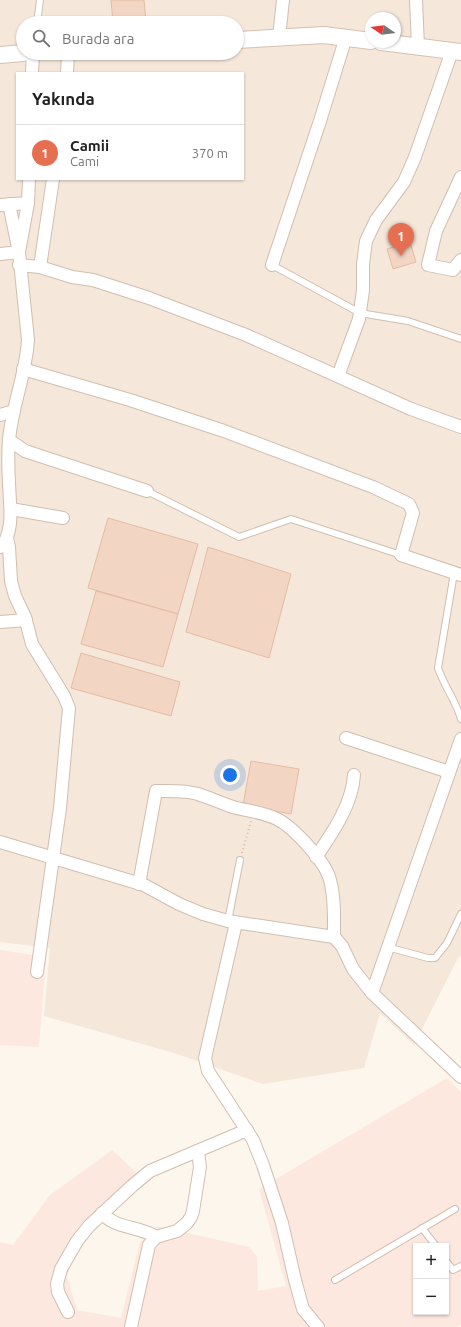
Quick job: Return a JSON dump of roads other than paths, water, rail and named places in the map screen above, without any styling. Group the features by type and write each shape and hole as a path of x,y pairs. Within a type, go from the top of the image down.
{"main road":[{"path":"244,40 324,35 365,40"},
{"path":"401,45 456,52"},
{"path":"0,55 16,54"}],"street":[{"path":"279,37 283,0"},
{"path":"416,0 418,47"},
{"path":"272,265 346,38"},
{"path":"338,376 359,319 363,290 362,264 366,241 376,220 404,182 456,52"},
{"path":"32,72 33,60"},
{"path":"67,72 68,60"},
{"path":"461,177 436,231 428,265 453,270 461,260"},
{"path":"19,252 28,203 29,180"},
{"path":"40,267 53,180"},
{"path":"28,203 5,205 19,252 28,340 27,355 9,440 11,524 4,543 15,596 26,620 32,644 64,696 69,708 54,858 37,972"},
{"path":"0,254 19,252"},
{"path":"20,265 40,267 72,277 93,280 149,298 246,335 411,409 461,427"},
{"path":"23,369 130,400 224,431 373,487 409,504 413,513 400,555 457,574"},
{"path":"0,416 14,411"},
{"path":"9,440 25,451 146,491"},
{"path":"11,509 63,518"},
{"path":"0,622 26,620"},
{"path":"346,738 449,772"},
{"path":"372,993 461,740"},
{"path":"316,857 343,814 353,788 354,775"},
{"path":"139,884 156,791 197,793 231,807 276,819 305,843 330,878 333,891 334,937"},
{"path":"0,842 144,885 179,904 203,914 232,922 334,937 342,946 353,969 372,993 461,1077"},
{"path":"232,922 205,1058 208,1070 248,1130 263,1165 282,1223 303,1309 318,1327"},
{"path":"68,1312 58,1292 57,1284 61,1269 89,1226 150,1171 248,1130"},
{"path":"130,1327 149,1244 156,1237 177,1231 187,1223 191,1217 200,1167 198,1151"},
{"path":"102,1213 114,1224 150,1233 156,1237"}],"lane":[{"path":"38,16 40,0"},
{"path":"272,265 360,313 408,321 461,339"},
{"path":"146,491 239,537 292,519 400,555"},
{"path":"457,574 438,668 442,680 458,707 461,719"},
{"path":"232,922 240,860"},
{"path":"388,947 428,958 435,958 447,943 461,914"},
{"path":"335,1280 454,1209"},
{"path":"422,1228 434,1243"},
{"path":"449,1264 453,1270 461,1266"}],"place":[{"name":"Camii","path":"401,256"}]}
